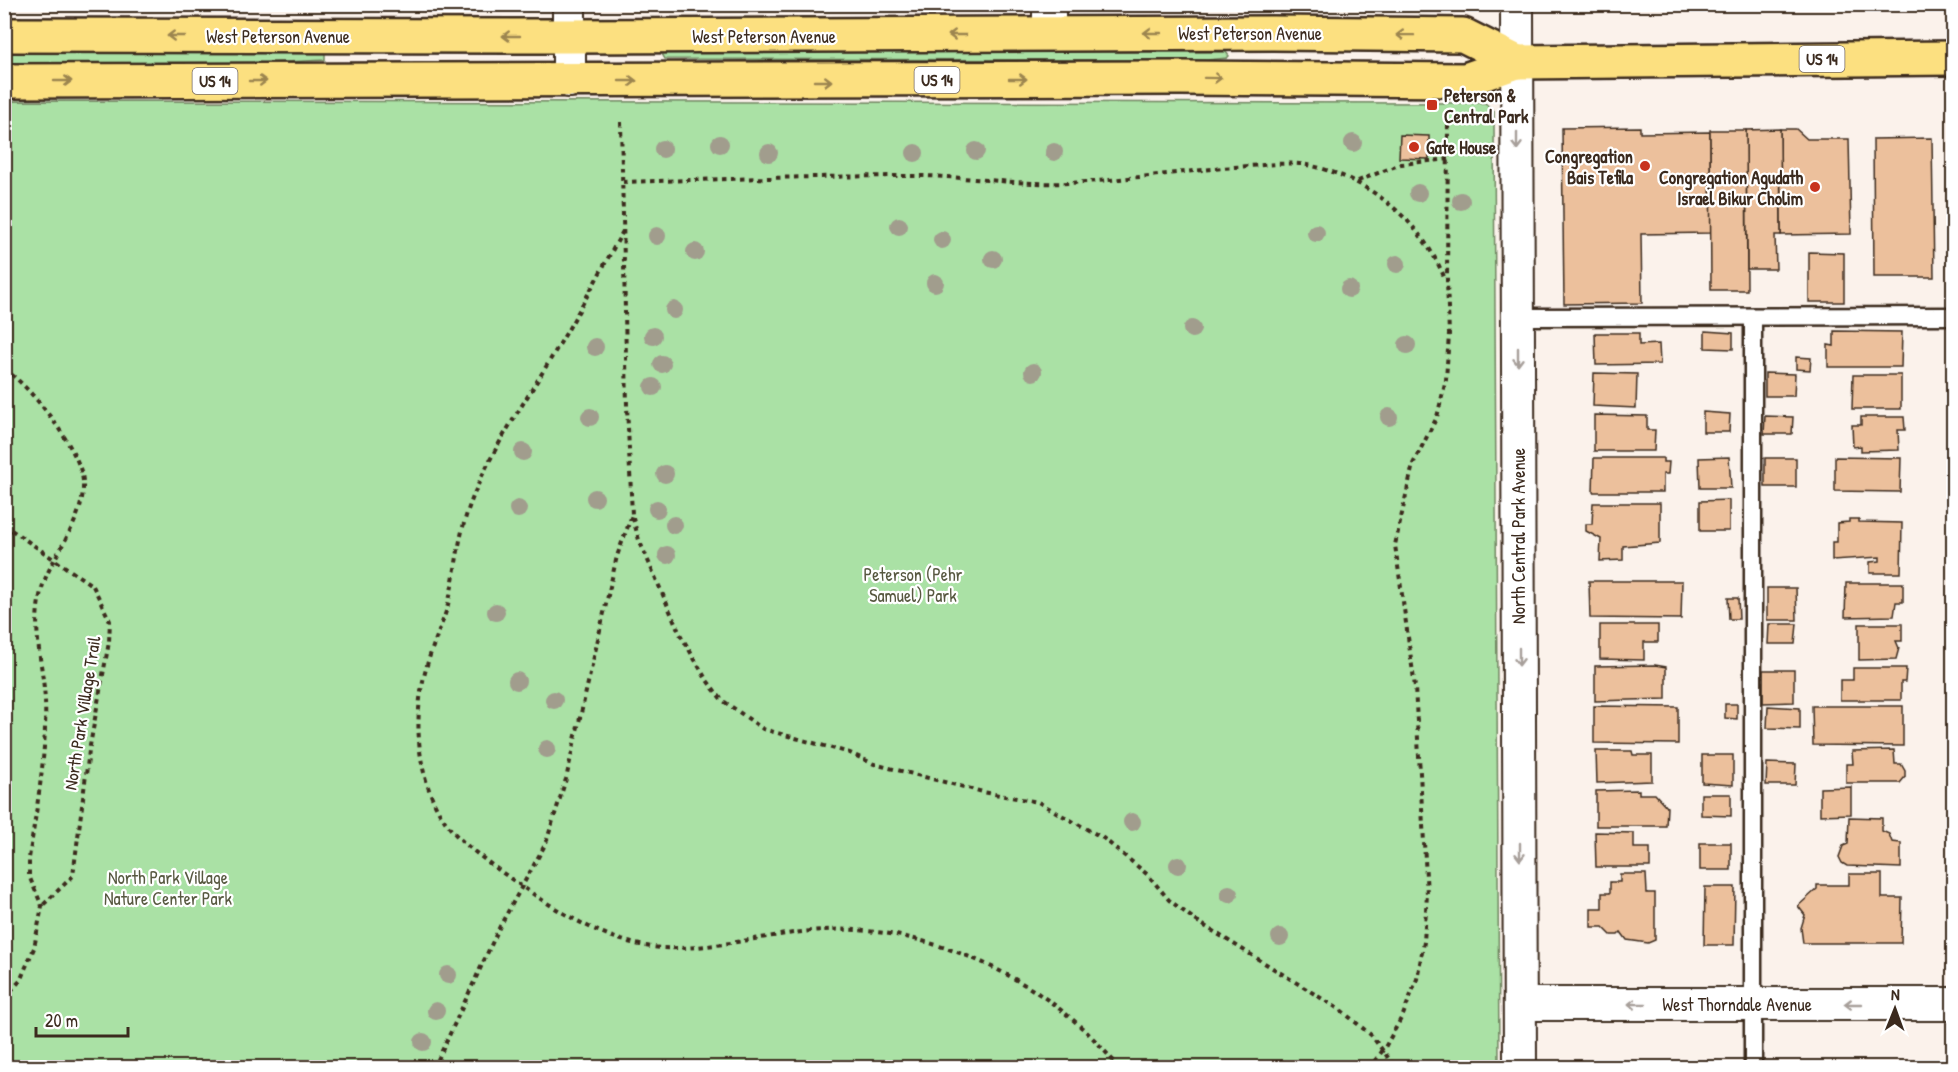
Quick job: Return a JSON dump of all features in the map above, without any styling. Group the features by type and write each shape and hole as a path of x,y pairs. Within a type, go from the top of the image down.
{"main road":[{"name":"West Peterson Avenue","path":"4,35 569,36 1049,19 1273,33 1463,35 1517,62"},
{"name":"West Peterson Avenue","path":"4,81 1180,78 1466,80 1517,62 1953,58"}],"street":[{"path":"569,4 569,81"},
{"name":"North Central Park Avenue","path":"1517,4 1520,1068"},
{"name":"West Thorndale Avenue","path":"1520,1004 1953,1004"}],"lane":[{"path":"1518,317 1953,316"},
{"path":"1753,317 1753,1068"}],"path":[{"path":"621,122 632,515 639,540 680,634 706,679 722,700 763,729 850,753 874,765 983,792 1038,802 1103,838 1148,874 1169,900 1195,920 1342,1011 1384,1049 1396,1068"},
{"path":"1369,1068 1384,1049 1403,1015 1417,979 1424,942 1427,894 1415,687 1395,545 1413,464 1437,417 1446,380 1449,334 1448,124"},
{"path":"1358,181 1401,164 1449,159"},
{"path":"623,182 924,176 977,178 1025,184 1140,178 1276,164 1310,165 1358,181 1391,205 1423,238 1437,259 1447,282"},
{"path":"623,231 581,309 504,434 481,478 456,552 450,596 426,668 418,711 426,777 438,810 454,833 523,887 566,914 602,932 636,943 663,948 826,930 877,933 930,944 983,963 1032,990 1080,1026 1120,1068"},
{"path":"4,369 33,393 79,460 83,482 77,520 54,560 40,595 37,625 45,698 45,735 28,858 29,876 42,906 34,948 20,981 4,998"},
{"path":"434,1068 500,927 546,843 566,779 617,556 632,515"},
{"name":"North Park Village Trail","path":"4,525 93,586 110,621 89,751 73,876 42,906"}],"green space":[{"path":"666,51 1226,52 1229,56 1207,60 665,59 662,54"},
{"path":"5,53 325,53 325,60 229,65 5,65"},
{"name":"Peterson (Pehr Samuel) Park","path":"4,101 1485,103 1494,111 1499,1067 5,1067"}],"building":[{"path":"1640,127 1640,133 1710,132 1711,233 1641,234 1642,303 1564,304 1562,128"},
{"name":"Congregation Agudath Israel Bikur Cholim","path":"1780,129 1796,129 1807,139 1849,139 1851,234 1781,235"},
{"path":"1780,129 1781,235 1775,235 1776,269 1747,269 1746,130"},
{"path":"1710,130 1746,130 1747,290 1711,290"},
{"name":"Gate House","path":"1400,135 1429,136 1429,159 1399,158"},
{"path":"1932,138 1934,277 1874,277 1873,139"},
{"path":"1809,252 1844,253 1844,302 1809,302"},
{"path":"1705,331 1733,333 1733,349 1705,348"},
{"path":"1834,331 1902,332 1901,367 1828,367 1828,345 1834,346"},
{"path":"1595,333 1639,333 1639,345 1659,344 1660,364 1596,365"},
{"path":"1796,357 1811,358 1810,370 1796,369"},
{"path":"1594,373 1637,374 1636,408 1593,406"},
{"path":"1765,373 1795,374 1794,396 1765,396"},
{"path":"1853,375 1901,375 1901,409 1852,409"},
{"path":"1703,412 1730,414 1729,432 1703,432"},
{"path":"1594,415 1647,416 1647,430 1655,430 1654,451 1594,451"},
{"path":"1765,416 1793,417 1792,434 1764,434"},
{"path":"1861,417 1904,417 1905,430 1898,430 1899,450 1861,451 1861,446 1853,447 1852,425 1861,425"},
{"path":"1729,457 1731,488 1700,488 1699,458"},
{"path":"1835,457 1901,458 1900,492 1835,491"},
{"path":"1594,458 1663,458 1663,462 1669,462 1668,474 1663,474 1663,492 1593,492"},
{"path":"1765,458 1796,458 1796,487 1765,487"},
{"path":"1729,500 1729,531 1700,531 1700,501"},
{"path":"1593,503 1660,503 1660,543 1623,546 1623,560 1600,561 1601,539 1586,531 1586,524 1592,524"},
{"path":"1849,519 1859,519 1859,522 1902,523 1901,573 1870,573 1870,562 1880,561 1880,557 1832,560 1832,542 1837,542 1837,523 1849,522"},
{"path":"1589,581 1682,581 1681,619 1590,618"},
{"path":"1846,583 1903,583 1903,602 1896,602 1894,616 1845,617"},
{"path":"1767,588 1796,588 1797,620 1767,620"},
{"path":"1728,598 1738,598 1739,619 1729,619"},
{"path":"1769,624 1797,624 1795,644 1768,644"},
{"path":"1859,624 1902,624 1902,641 1896,641 1899,648 1896,659 1859,660"},
{"path":"1600,625 1658,625 1658,642 1644,642 1644,660 1600,659"},
{"path":"1655,665 1666,667 1666,699 1595,701 1595,666"},
{"path":"1853,668 1906,668 1905,682 1901,682 1901,700 1840,700 1840,680 1853,680"},
{"path":"1763,670 1794,670 1794,702 1763,703"},
{"path":"1725,704 1737,704 1737,719 1725,718"},
{"path":"1594,706 1678,707 1678,744 1594,743"},
{"path":"1768,706 1800,708 1800,729 1767,728"},
{"path":"1812,706 1903,706 1903,746 1813,745"},
{"path":"1894,750 1895,764 1901,764 1905,771 1905,777 1900,783 1846,783 1846,764 1853,764 1852,751"},
{"path":"1596,751 1632,751 1633,755 1652,755 1652,781 1597,783"},
{"path":"1702,755 1733,755 1733,785 1702,783"},
{"path":"1767,763 1796,764 1795,785 1766,785"},
{"path":"1851,787 1851,814 1820,815 1820,788"},
{"path":"1639,790 1639,794 1655,794 1667,807 1666,826 1596,826 1596,791"},
{"path":"1701,794 1731,794 1731,816 1701,815"},
{"path":"1849,817 1882,818 1882,831 1889,834 1892,842 1901,843 1901,868 1847,866 1842,863 1839,857 1843,846 1848,844"},
{"path":"1595,832 1634,833 1634,848 1650,848 1650,867 1596,867"},
{"path":"1700,843 1731,843 1731,870 1700,870"},
{"path":"1620,874 1646,874 1647,893 1655,893 1655,940 1648,943 1627,940 1621,932 1618,935 1611,935 1603,927 1591,927 1591,908 1602,908 1602,893 1610,893 1610,882 1620,882"},
{"path":"1849,874 1882,874 1882,898 1902,898 1901,943 1803,943 1801,928 1805,915 1798,906 1817,889 1817,885 1849,885"},
{"path":"1705,887 1735,887 1734,945 1704,945"}],"place":[{"name":"Peterson & Central Park","path":"1432,105"},
{"name":"Gate House","path":"1414,147"},
{"name":"Congregation Bais Tefila","path":"1645,166"},
{"name":"Congregation Agudath Israel Bikur Cholim","path":"1815,187"}],"park label":[{"name":"North Park Village Nature Center Park","path":"168,887"}]}
